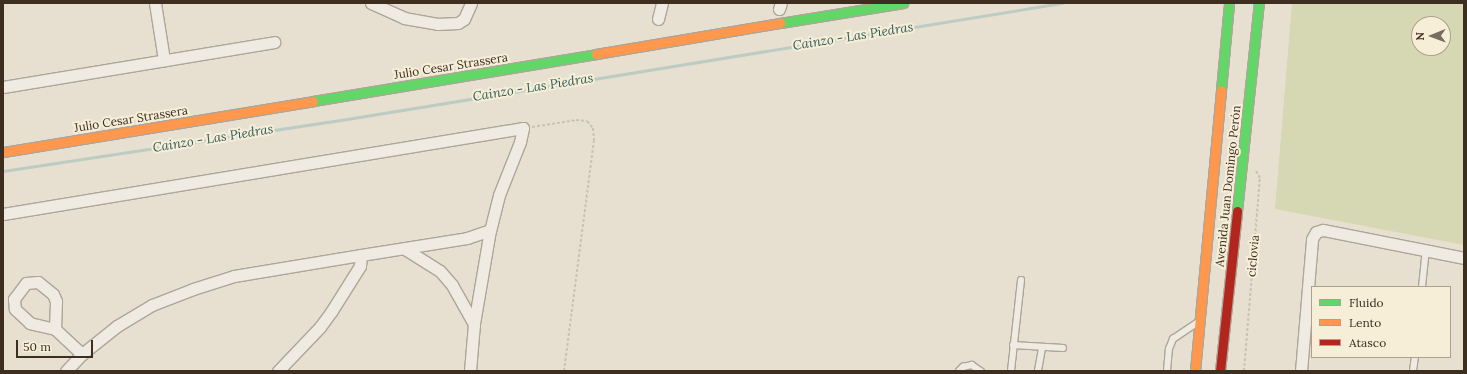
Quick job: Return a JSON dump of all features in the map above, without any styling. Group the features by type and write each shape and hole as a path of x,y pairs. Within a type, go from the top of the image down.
{"street":[{"path":"154,3 164,60"},
{"path":"372,3 404,18 437,24 458,23 464,19 471,3"},
{"path":"658,19 662,3"},
{"name":"Julio Cesar Strassera","path":"3,152 903,3"},
{"name":"Avenida Juan Domingo Perón","path":"1195,371 1229,3"},
{"name":"Avenida Juan Domingo Perón","path":"1220,371 1226,254 1259,3"},
{"path":"3,87 274,42"},
{"path":"3,214 523,128 520,142 500,195 490,230 474,324 470,371"},
{"path":"66,371 82,354 136,314 193,288 241,274 361,254 405,249 472,236 490,230"},
{"path":"1301,371 1312,239 1316,232 1323,230 1464,258"},
{"path":"405,249 429,262 444,276 452,285 474,324"},
{"path":"1205,252 1226,254"},
{"path":"278,371 320,327 331,312 360,266 361,254"},
{"path":"55,329 56,301 53,294 38,282 26,283 14,299 15,309 30,322 55,329 82,354"}],"lane":[{"path":"1422,286 1426,251"},
{"path":"1011,371 1020,281"},
{"path":"1167,371 1169,349 1173,338 1199,322"},
{"path":"1013,346 1063,348"},
{"path":"1038,371 1042,348"},
{"path":"1413,371 1415,358"},
{"path":"959,371 963,367 972,365 981,371"}],"path":[{"path":"523,128 576,120 587,121 593,128 594,140 564,371"},
{"name":"ciclovia","path":"1244,371 1260,178 1253,165"}],"green space":[{"path":"1292,3 1464,3 1464,245 1275,209"}],"waterway":[{"name":"Cainzo - Las Piedras","path":"3,171 347,119 1062,3"}],"traffic: fast":[{"path":"780,23 903,3"},
{"path":"1221,90 1229,3"},
{"path":"1237,211 1259,3"},
{"path":"313,101 596,54"}],"traffic: slow":[{"path":"596,54 780,23"},
{"path":"1195,371 1221,90"},
{"path":"3,152 313,101"}],"traffic: jam":[{"path":"1220,371 1237,211"}]}
